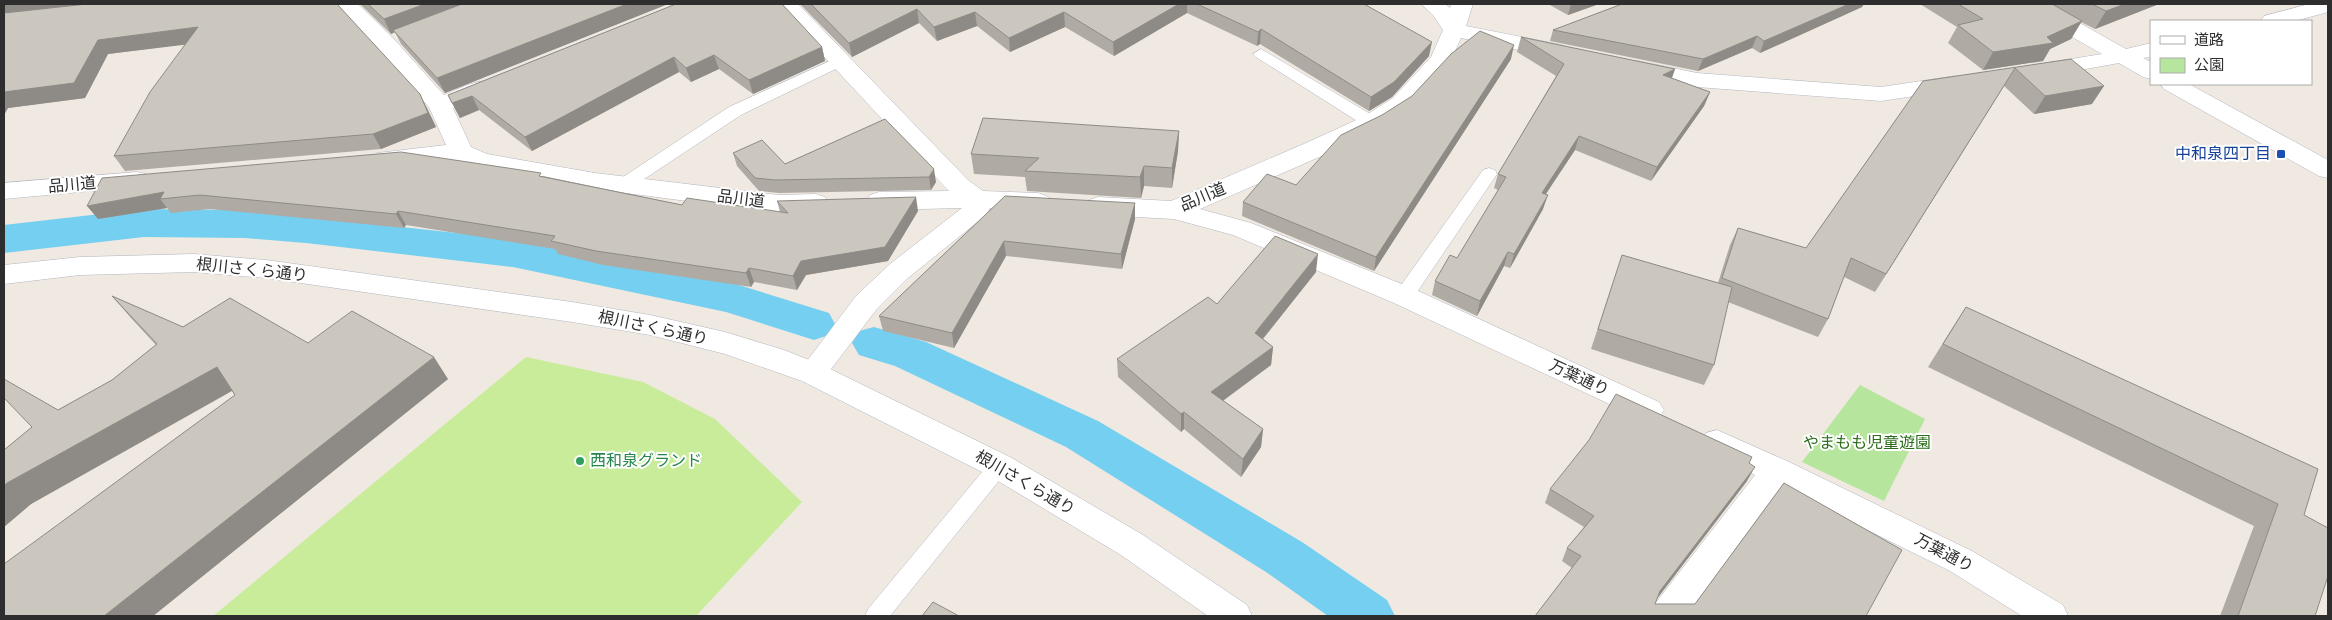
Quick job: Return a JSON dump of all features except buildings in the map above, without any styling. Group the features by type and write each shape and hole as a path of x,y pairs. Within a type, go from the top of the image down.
{"street":[{"path":"346,4 394,39 440,105 461,152"},
{"path":"786,4 959,186 977,199 976,209 899,271 866,303 812,373"},
{"path":"1432,4 1441,11 1454,30 1576,55"},
{"name":"品川道","path":"366,161 461,152 482,161 623,185 779,204 977,199 1174,210 1315,149 1371,122 1402,103 1441,59 1454,30 1462,4"},
{"path":"2031,4 2150,71"},
{"path":"2276,20 2328,5"},
{"path":"1520,43 1557,29"},
{"path":"2017,74 2086,64 2150,50"},
{"path":"1613,63 1697,80 1881,94 1978,80"},
{"path":"440,105 504,79"},
{"path":"2174,85 2328,170"},
{"name":"品川道","path":"4,191 162,178"},
{"name":"万葉通り","path":"1174,210 1242,228 1404,296 1670,420"},
{"name":"根川さくら通り","path":"4,275 80,266 194,263 266,270 572,312 650,326 774,358 812,373 1000,466 1132,545 1221,612"},
{"name":"万葉通り","path":"1696,432 1961,561 2051,616"},
{"path":"1666,616 1776,470"}],"lane":[{"path":"1261,54 1371,122"},
{"path":"623,185 735,112 841,60"},
{"path":"1404,296 1489,174"},
{"path":"876,616 1000,466"}],"green space":[{"name":"西和泉グランド","path":"526,357 643,382 715,419 802,502 696,616 213,616"},
{"name":"やまもも児童遊園","path":"1860,385 1925,419 1884,501 1802,462"}],"waterway":[{"path":"4,239 144,223 245,224 306,229 513,253 729,297 814,324"},
{"path":"874,343 910,354 1082,434 1284,557 1369,616"}],"place":[{"name":"中和泉四丁目","path":"2281,154"},
{"name":"西和泉グランド","path":"580,461"}]}
